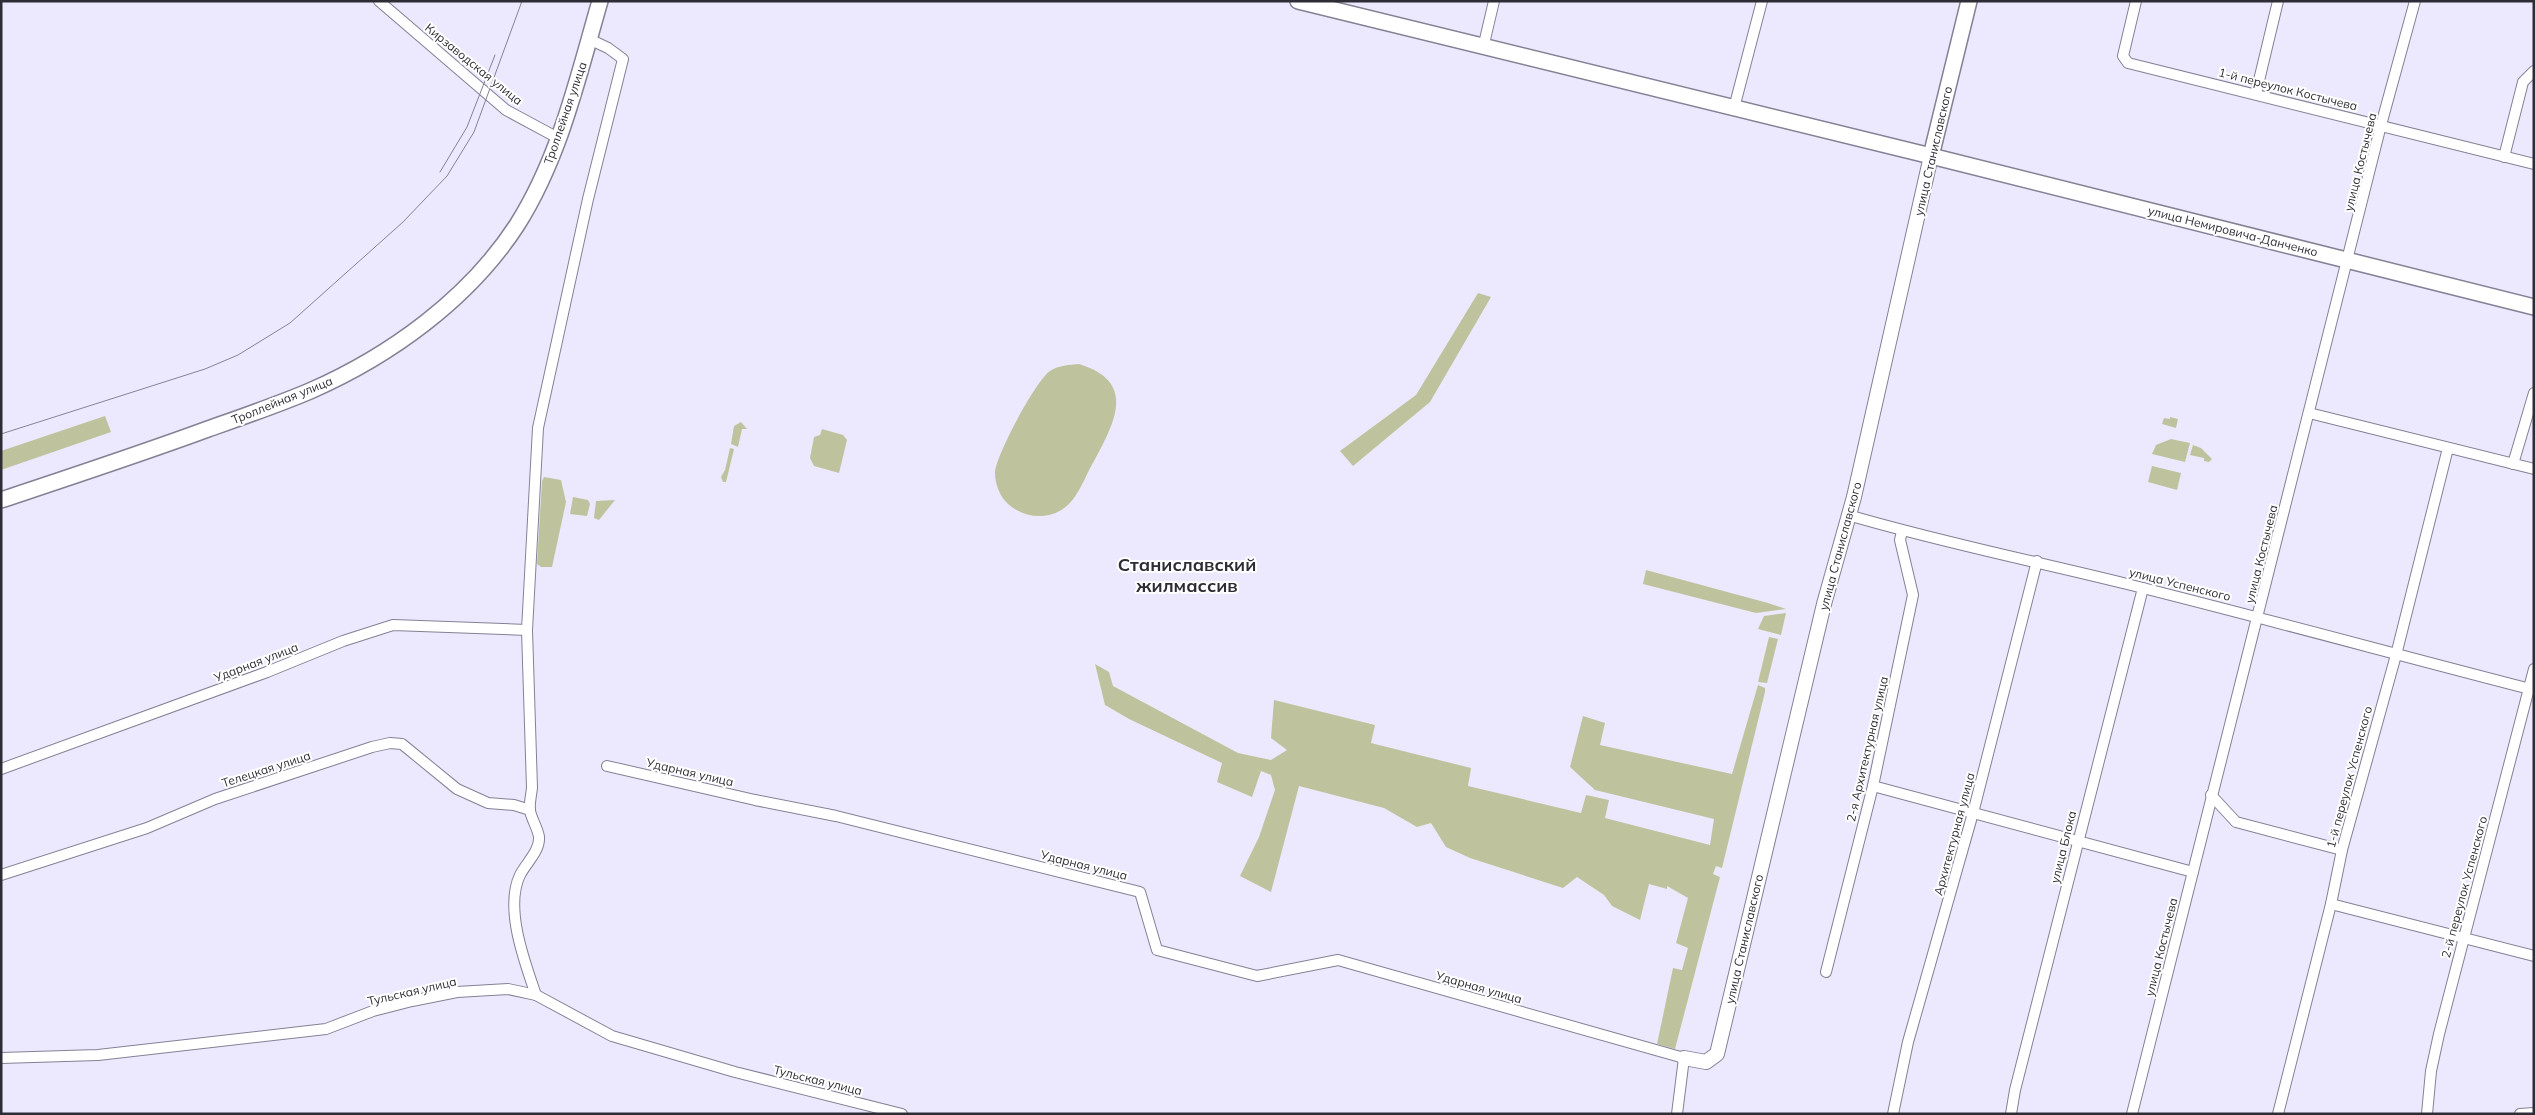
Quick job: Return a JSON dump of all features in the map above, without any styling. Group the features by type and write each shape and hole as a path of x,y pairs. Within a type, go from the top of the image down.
{"main road":[{"name":"Троллейная улица","path":"1,500 184,438 310,391 357,368 408,335 448,302 494,257 517,224 540,183 558,138 600,1"},
{"name":"улица Немировича-Данченко","path":"1298,1 2534,306"},
{"name":"улица Станиславского","path":"1932,156 1969,1"}],"street":[{"name":"Кирзаводская улица","path":"379,1 506,110 558,138"},
{"path":"1483,48 1494,1"},
{"path":"1734,108 1762,1"},
{"name":"1-й переулок Костычева","path":"2136,1 2123,56 2128,63 2256,93 2534,164"},
{"path":"2256,93 2278,1"},
{"name":"улица Костычева","path":"2132,1114 2381,125 2415,1"},
{"path":"536,995 525,964 514,909 519,876 534,854 539,838 530,810 532,788 527,630 538,428 588,199 623,59 608,48 589,39"},
{"path":"2504,157 2523,82 2534,71"},
{"name":"улица Станиславского","path":"1684,1058 1706,1062 1717,1054 1822,613 1889,349 1932,156"},
{"path":"2513,464 2534,393"},
{"path":"2310,413 2534,469"},
{"name":"1-й переулок Успенского","path":"2278,1114 2331,904 2342,850 2396,655 2448,448"},
{"name":"улица Успенского","path":"1848,515 1902,531 2037,562 2258,617 2396,655 2531,689"},
{"name":"2-я Архитектурная улица","path":"1826,972 1873,786 1913,596 1900,540 1902,531"},
{"name":"Архитектурная улица","path":"1893,1114 1908,1042 1974,813 2037,562"},
{"name":"улица Блока","path":"2011,1114 2143,588"},
{"name":"Ударная улица","path":"1,769 267,672 343,641 393,625 527,630"},
{"name":"2-й переулок Успенского","path":"2427,1114 2431,1070 2462,940 2531,689 2534,669"},
{"name":"Телецкая улица","path":"1,876 147,828 215,799 372,747 390,743 402,744 457,789 488,804 514,805 530,810"},
{"name":"Ударная улица","path":"608,766 755,800 836,816 1140,892 1157,950 1257,976 1338,960 1684,1058"},
{"path":"1873,786 2193,872"},
{"path":"2211,795 2236,822 2342,850"},
{"path":"2331,904 2462,940 2475,940 2534,956"},
{"name":"Тульская улица","path":"1,1058 98,1055 326,1029 373,1011 456,992 508,990 536,995 612,1036 735,1072 902,1114"},
{"path":"1677,1114 1684,1058"},
{"path":"2520,1114 2534,1114"}],"green space":[{"path":"1478,293 1491,297 1430,402 1353,466 1340,451 1416,395"},
{"path":"1079,364 1097,372 1109,381 1115,393 1114,418 1108,432 1082,485 1067,506 1060,511 1042,516 1033,516 1016,510 1005,501 997,486 995,473 1002,452 1017,419 1044,377 1050,371 1057,368"},
{"path":"105,416 111,432 1,470 1,451"},
{"path":"2170,417 2178,419 2176,428 2162,424 2164,418 2170,419"},
{"path":"741,422 747,429 742,429 738,447 731,444 734,426"},
{"path":"822,429 843,435 847,440 839,473 814,466 810,458 814,437 820,435"},
{"path":"2171,439 2190,443 2185,462 2152,454 2156,445"},
{"path":"2193,445 2201,448 2212,459 2209,462 2204,461 2204,458 2190,455"},
{"path":"730,448 734,449 726,482 723,482 721,477 725,470"},
{"path":"2152,466 2181,473 2177,490 2148,482"},
{"path":"544,477 561,480 566,502 552,567 541,567 537,564 542,481"},
{"path":"573,497 588,500 590,504 587,516 570,514"},
{"path":"615,500 599,520 594,518 596,501"},
{"path":"1646,570 1786,609 1756,613 1643,584"},
{"path":"1786,613 1781,635 1758,629 1764,616"},
{"path":"1769,637 1778,639 1767,683 1758,682"},
{"path":"1095,664 1109,672 1113,686 1238,753 1271,760 1287,750 1271,738 1274,700 1375,725 1371,743 1471,768 1468,786 1581,813 1586,795 1609,800 1605,818 1710,845 1714,819 1595,790 1570,767 1583,716 1605,723 1600,745 1732,774 1758,685 1765,688 1722,868 1716,866 1713,874 1720,877 1675,1049 1657,1044 1673,968 1682,970 1688,948 1676,943 1688,898 1667,886 1667,889 1649,884 1640,920 1612,906 1604,895 1577,877 1563,888 1470,858 1446,847 1431,823 1417,827 1384,808 1299,786 1271,892 1240,876 1259,837 1275,790 1271,775 1261,771 1252,797 1217,782 1222,763 1129,719 1105,705"}],"tram line":[{"path":"1,434 205,369 238,355 290,323 403,222 447,176 474,132 522,1"},
{"path":"440,172 467,127 495,55"}],"district":[{"name":"Станиславский жилмассив","path":"1187,574"}]}
